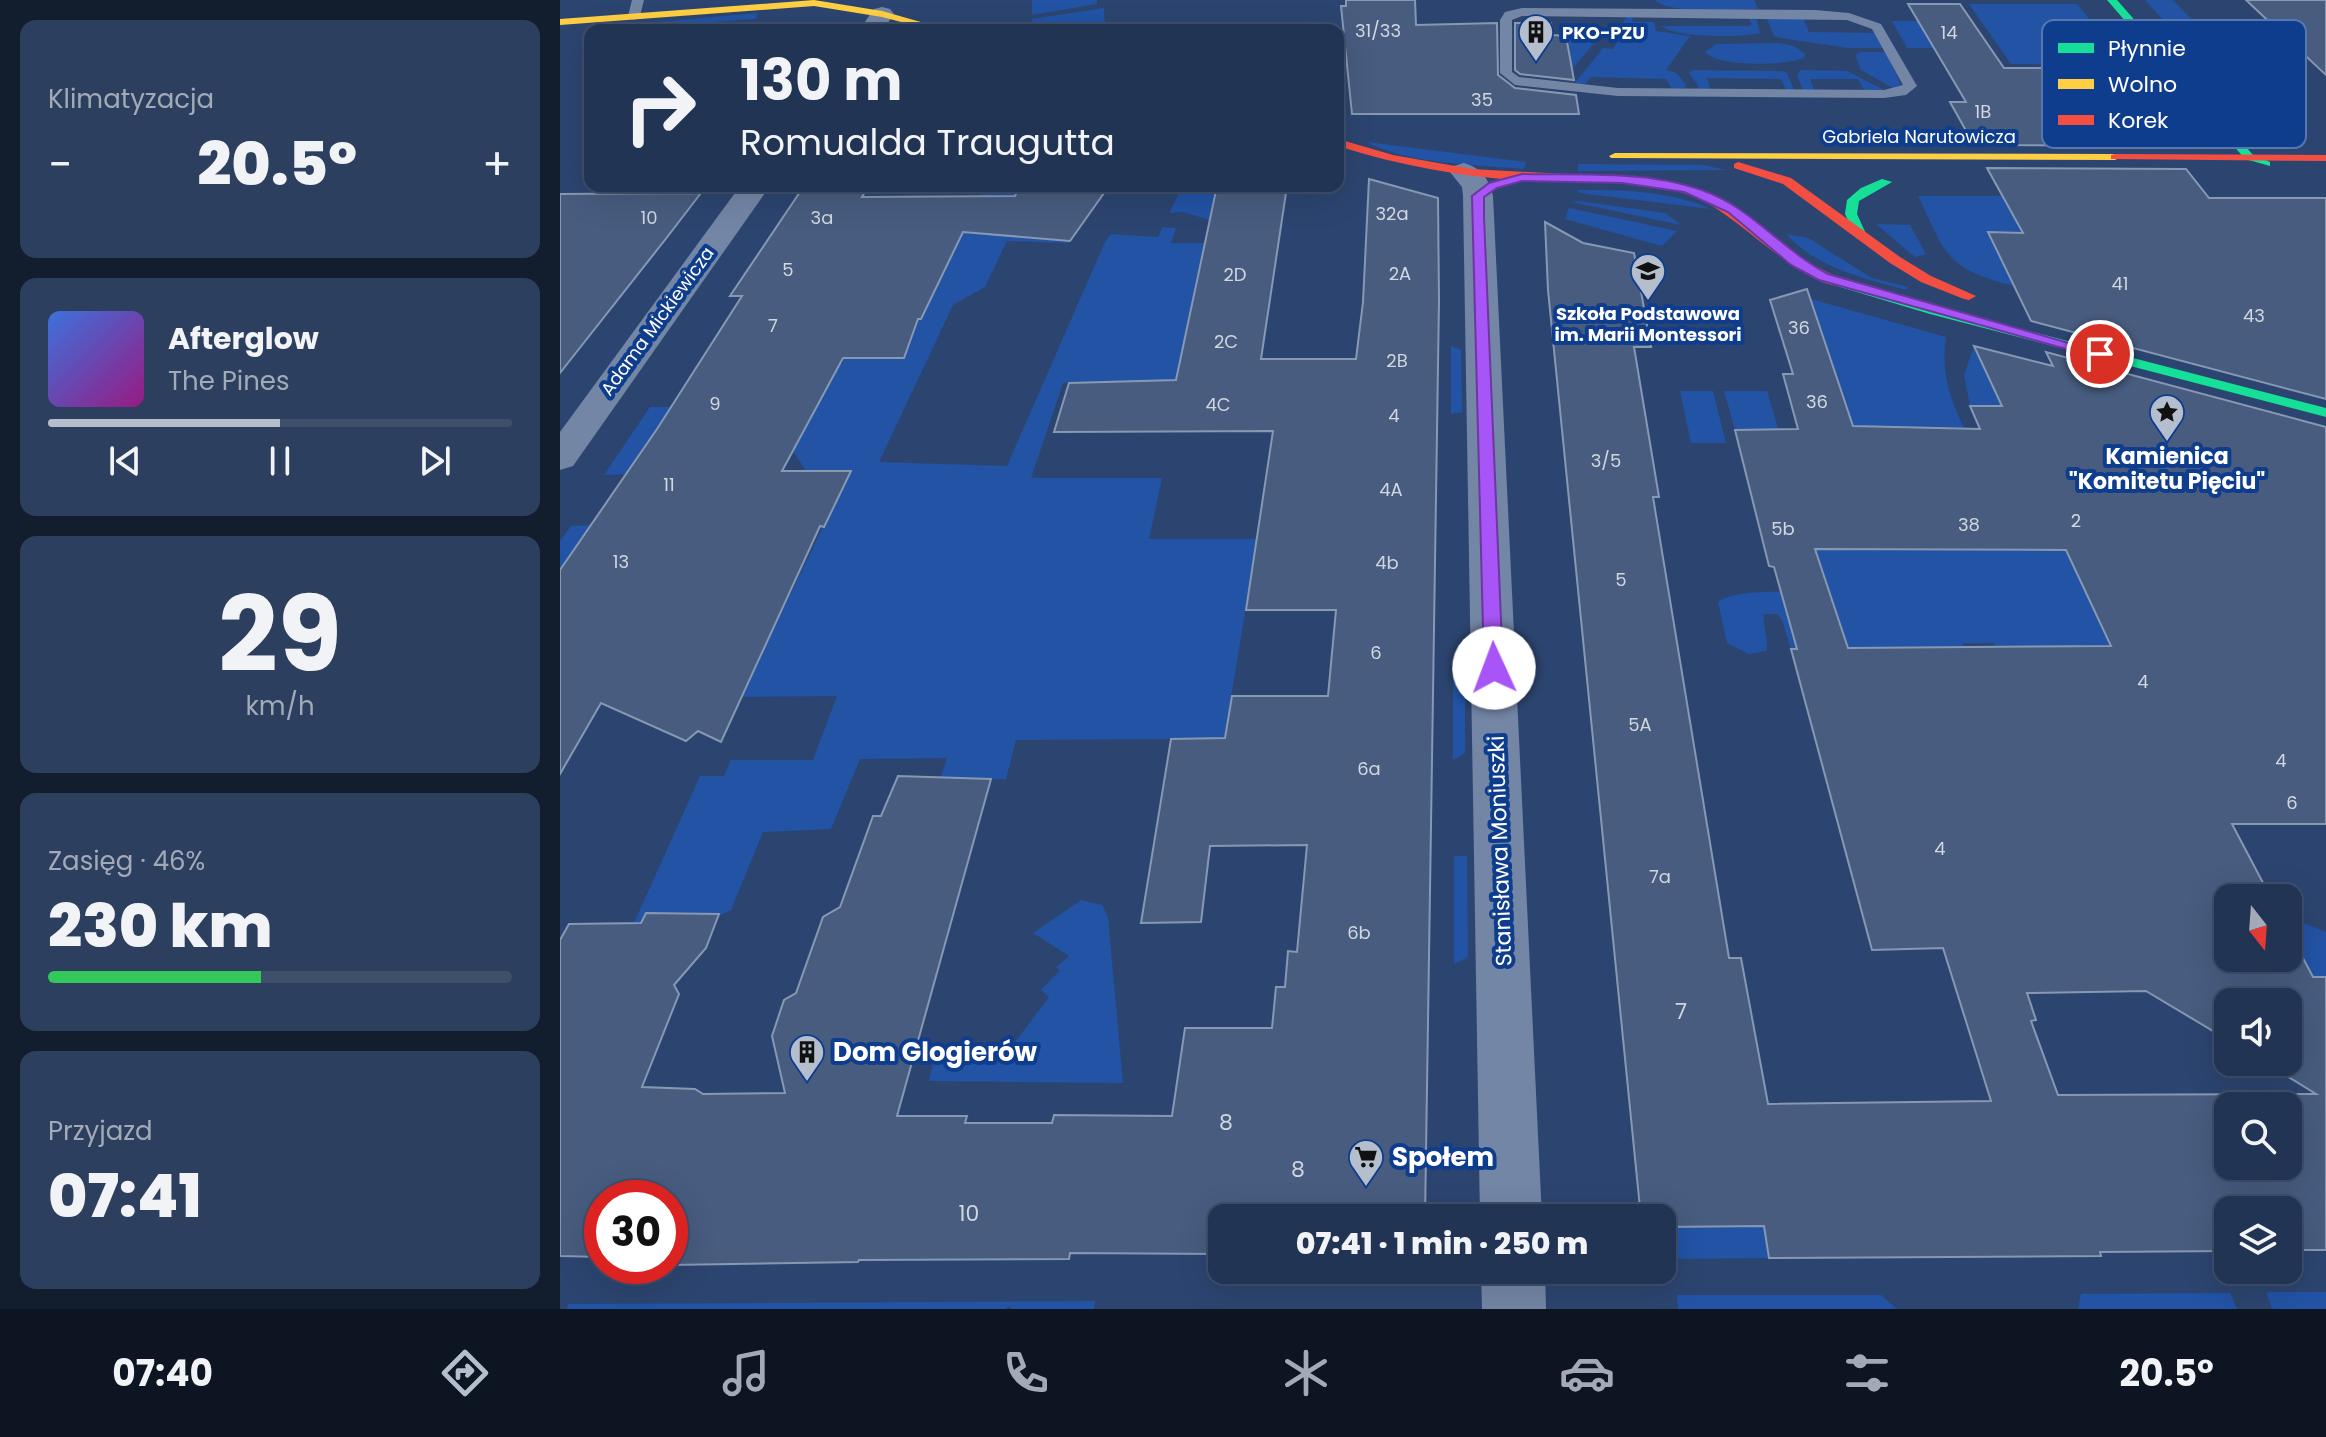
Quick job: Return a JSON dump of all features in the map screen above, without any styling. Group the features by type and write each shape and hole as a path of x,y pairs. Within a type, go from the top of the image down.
{"street":[{"path":"2112,0 2127,20"},
{"path":"562,21 636,8 801,1 918,24"},
{"path":"1344,134 1404,141"},
{"path":"1344,144 1471,184 1493,186 1522,178 1622,180 1687,189 1704,194 1732,210 1796,262 1838,281 2326,413"},
{"path":"2124,157 2164,153 2173,148"},
{"path":"2223,178 2244,168 2249,157 2236,148"},
{"name":"Gabriela Narutowicza","path":"1602,156 2326,158"},
{"name":"Gabriela Narutowicza","path":"1685,156 1732,164 1780,186"},
{"path":"1879,156 1816,166 1780,186 1926,279 1981,300"},
{"name":"Gabriela Narutowicza","path":"2249,157 2311,177"},
{"name":"Gabriela Narutowicza","path":"1622,180 1719,180 1780,186 1815,181"},
{"path":"1843,181 1893,182 1860,193 1851,202 1851,217 1861,236"},
{"name":"Stanisława Moniuszki","path":"1471,184 1510,1204"},
{"name":"Adama Mickiewicza","path":"560,458 751,192"},
{"path":"1760,231 1762,210"},
{"path":"1513,1284 1514,1309"}],"lane":[{"path":"1638,6 1860,19 1880,31 1910,86 1901,92 1884,94 1637,93 1515,81 1507,76 1506,20 1509,15 1638,6"}],"shaded area":[{"path":"1032,0 1097,0 1097,4 1032,15"},
{"path":"1655,0 1754,0 1758,9 1674,8"},
{"path":"2145,0 2173,0 2192,20 2163,20"},
{"path":"1969,4 2077,4 2090,20 2042,20 2042,64 2011,64"},
{"path":"1104,8 1105,24 1033,24 1032,19"},
{"path":"758,13 756,19 634,24"},
{"path":"1627,17 1632,17 1633,22 1654,22 1656,31 1690,36 1666,70 1677,73 1685,88 1672,89 1666,79 1591,77 1584,85 1575,83 1603,48 1613,49 1618,41 1610,39"},
{"path":"1748,17 1756,17 1760,33 1709,36 1680,33 1661,26 1749,26 1752,24"},
{"path":"1766,17 1803,18 1809,32 1875,33 1884,48 1848,48 1781,38 1774,36"},
{"path":"1892,21 1918,21 1934,48 1907,48"},
{"path":"1567,26 1594,43 1573,68 1562,64 1570,56"},
{"path":"1779,43 1794,46 1805,54 1804,58 1782,63 1752,64 1723,60 1705,52 1716,44"},
{"path":"1861,52 1886,52 1901,85 1893,88 1861,70 1855,55"},
{"path":"1693,70 1782,71 1787,73 1794,90 1786,90 1781,79 1707,78 1710,89 1696,89 1699,87 1689,73"},
{"path":"1801,70 1847,71 1884,90 1864,90 1858,79 1810,79 1814,90 1803,90 1797,75"},
{"path":"1367,142 1526,162 1524,169 1444,162 1402,155"},
{"path":"1578,164 1703,165 1726,170 1578,171"},
{"path":"1577,190 1662,195 1711,209 1580,193"},
{"path":"982,192 1016,192 1012,236 1070,241 1007,241 985,287 953,305 879,462 1007,466 1111,234 1158,237 1163,227 1176,228 1171,243 1204,243 1193,295 1196,295 1184,380 1063,383 1031,478 1162,478 1149,539 1257,539 1218,777 1181,739 1016,740 1006,779 991,779 988,789 937,789 947,758 860,759 831,829 763,832 731,910 718,916 647,913 641,923 634,923 700,776 724,776 731,760 813,760 837,696 739,697 653,627 774,628 850,471 806,471 793,451 808,364 842,364 850,347 976,204"},
{"path":"1180,192 1223,192 1219,223 1183,212 1169,213"},
{"path":"1918,196 2002,196 2023,233 1988,233 2014,286 1974,273 1951,257"},
{"path":"1572,202 1665,213 1681,225"},
{"path":"1569,208 1677,231 1662,246 1565,219"},
{"path":"1876,224 1910,225 1926,254 1916,257"},
{"path":"1786,234 1808,238 1872,278 1908,287 1906,290 1842,270 1798,246"},
{"path":"1811,299 1946,337 1948,384 1964,428 1853,426 1782,338 1824,338"},
{"path":"1451,346 1461,350 1462,412 1451,414"},
{"path":"1974,346 2002,406 1970,406 1964,375"},
{"path":"1680,391 1713,391 1726,443 1691,443"},
{"path":"1724,391 1767,391 1778,429 1735,430"},
{"path":"650,407 677,407 663,429 656,429 629,474 604,475"},
{"path":"594,525 560,570 560,541 571,526"},
{"path":"1815,549 2066,550 2111,646 1996,647 1994,643 1963,643 1964,647 1791,649 1782,620 1777,614 1764,614 1766,651 1749,654 1727,643 1718,602 1727,597 1770,592 1829,592"},
{"path":"1453,677 1465,682 1465,753 1453,760"},
{"path":"1454,856 1467,856 1468,957 1454,964"},
{"path":"1081,900 1102,905 1108,917 1123,1083 929,1081 936,1051 986,1050 1013,1057 1026,1046 1015,1042 1049,997 1041,990 1060,970 1056,967 1069,956 1033,933"},
{"path":"2302,923 2326,932 2326,977 2277,977 2280,972 2302,972"},
{"path":"1764,1226 1769,1258 1676,1259 1676,1227"},
{"path":"2266,1292 2326,1292 2326,1309 2272,1309"},
{"path":"2230,1293 2237,1309 2078,1309 2081,1294"},
{"path":"1677,1295 1881,1295 1897,1309 1678,1309"},
{"path":"1095,1301 1094,1309 1012,1309 1009,1306 1005,1309 567,1309 568,1304"}],"building":[{"path":"1346,0 1415,0 1416,25 1497,23 1498,75 1515,88 1576,95 1579,114 1352,114 1341,6 1346,6"},
{"path":"2246,0 2326,0 2326,75 2306,56 2306,20 2267,20"},
{"path":"1908,4 1960,4 2004,68 2042,68 2042,145 1974,145 1950,102 1966,102"},
{"path":"1515,23 1551,23 1553,35 1566,36 1574,80 1520,74 1515,70"},
{"path":"1987,168 2186,169 2209,198 2326,198 2326,399 2031,321 1988,232 2023,233"},
{"path":"1369,179 1438,198 1425,1204 1208,1204 1208,1254 1070,1253 1069,1259 688,1265 688,1180 584,1180 584,1257 560,1256 560,940 569,924 641,923 646,913 719,914 706,948 674,985 679,994 642,1087 695,1089 703,1094 785,1093 772,1036 784,1000 796,993 823,917 840,907 873,816 881,816 898,776 991,779 897,1116 967,1116 965,1123 1052,1123 1054,1115 1172,1116 1185,1028 1272,1028 1276,987 1285,987 1288,951 1297,952 1307,845 1210,846 1201,922 1141,923 1171,739 1225,738 1232,696 1328,696 1336,610 1246,610 1273,431 1054,432 1069,383 1176,380 1216,192 1286,192 1261,359 1356,359 1363,302"},
{"path":"800,192 865,192 862,197 1105,192 1070,241 963,232 921,319 918,319 904,358 843,358 782,471 851,471 824,527 820,526 721,742 698,731 686,741 601,703 560,774 560,570 657,429 742,296 730,296"},
{"path":"701,193 668,236 560,373 560,194"},
{"path":"1545,222 1583,243 1634,253 1651,347 1634,347 1659,497 1653,497 1729,958 1741,958 1768,1104 1991,1101 1943,948 1872,950 1791,649 1797,649 1774,567 1769,566 1735,430 1798,429 1783,374 1793,374 1770,300 1807,289 1853,426 1980,429 1970,406 2002,406 1974,346 2053,366 2046,352 2326,427 2326,824 2232,824 2264,884 2214,884 2214,972 2302,972 2302,956 2313,977 2326,977 2326,1250 2302,1250 2302,1196 2214,1196 2214,1251 2100,1252 2101,1256 1769,1258 1764,1226 1676,1227 1676,1204 1640,1204 1548,290","holes":["1815,549 2066,550 2111,646 1848,648","2214,988 2302,988 2302,1076 2287,1076 2316,1094 2302,1094 2302,1180 2214,1180 2214,1094 2058,1095 2031,1021 2036,1020 2027,993 2146,991 2214,1032"]}],"traffic: fast":[{"path":"2112,0 2129,20"},
{"path":"2241,148 2249,157 2266,164"},
{"path":"1861,236 1851,214 1853,200 1886,182"},
{"path":"1842,283 1935,311 2326,413"}],"traffic: slow":[{"path":"560,22 814,3 921,24"},
{"path":"1615,156 2115,157"}],"traffic: jam":[{"path":"1344,144 1391,158 1472,173 1638,181 1687,190 1728,209 1801,265 1842,283"},
{"path":"2115,157 2326,158"},
{"path":"1738,166 1787,181 1895,260 1926,279 1969,296"}],"place":[{"name":"PKO-PZU","path":"1536,63"},
{"name":"Szkoła Podstawowa im. Marii Montessori","path":"1648,302"},
{"name":"Kamienica \"Komitetu Pięciu\"","path":"2167,443"},
{"name":"Dom Glogierów","path":"807,1083"},
{"name":"Społem","path":"1366,1188"}],"route":[{"path":"1494,668 1478,217 1478,196 1493,186 1522,178 1622,180 1687,189 1719,201 1796,262 1824,277 2100,354"}]}
